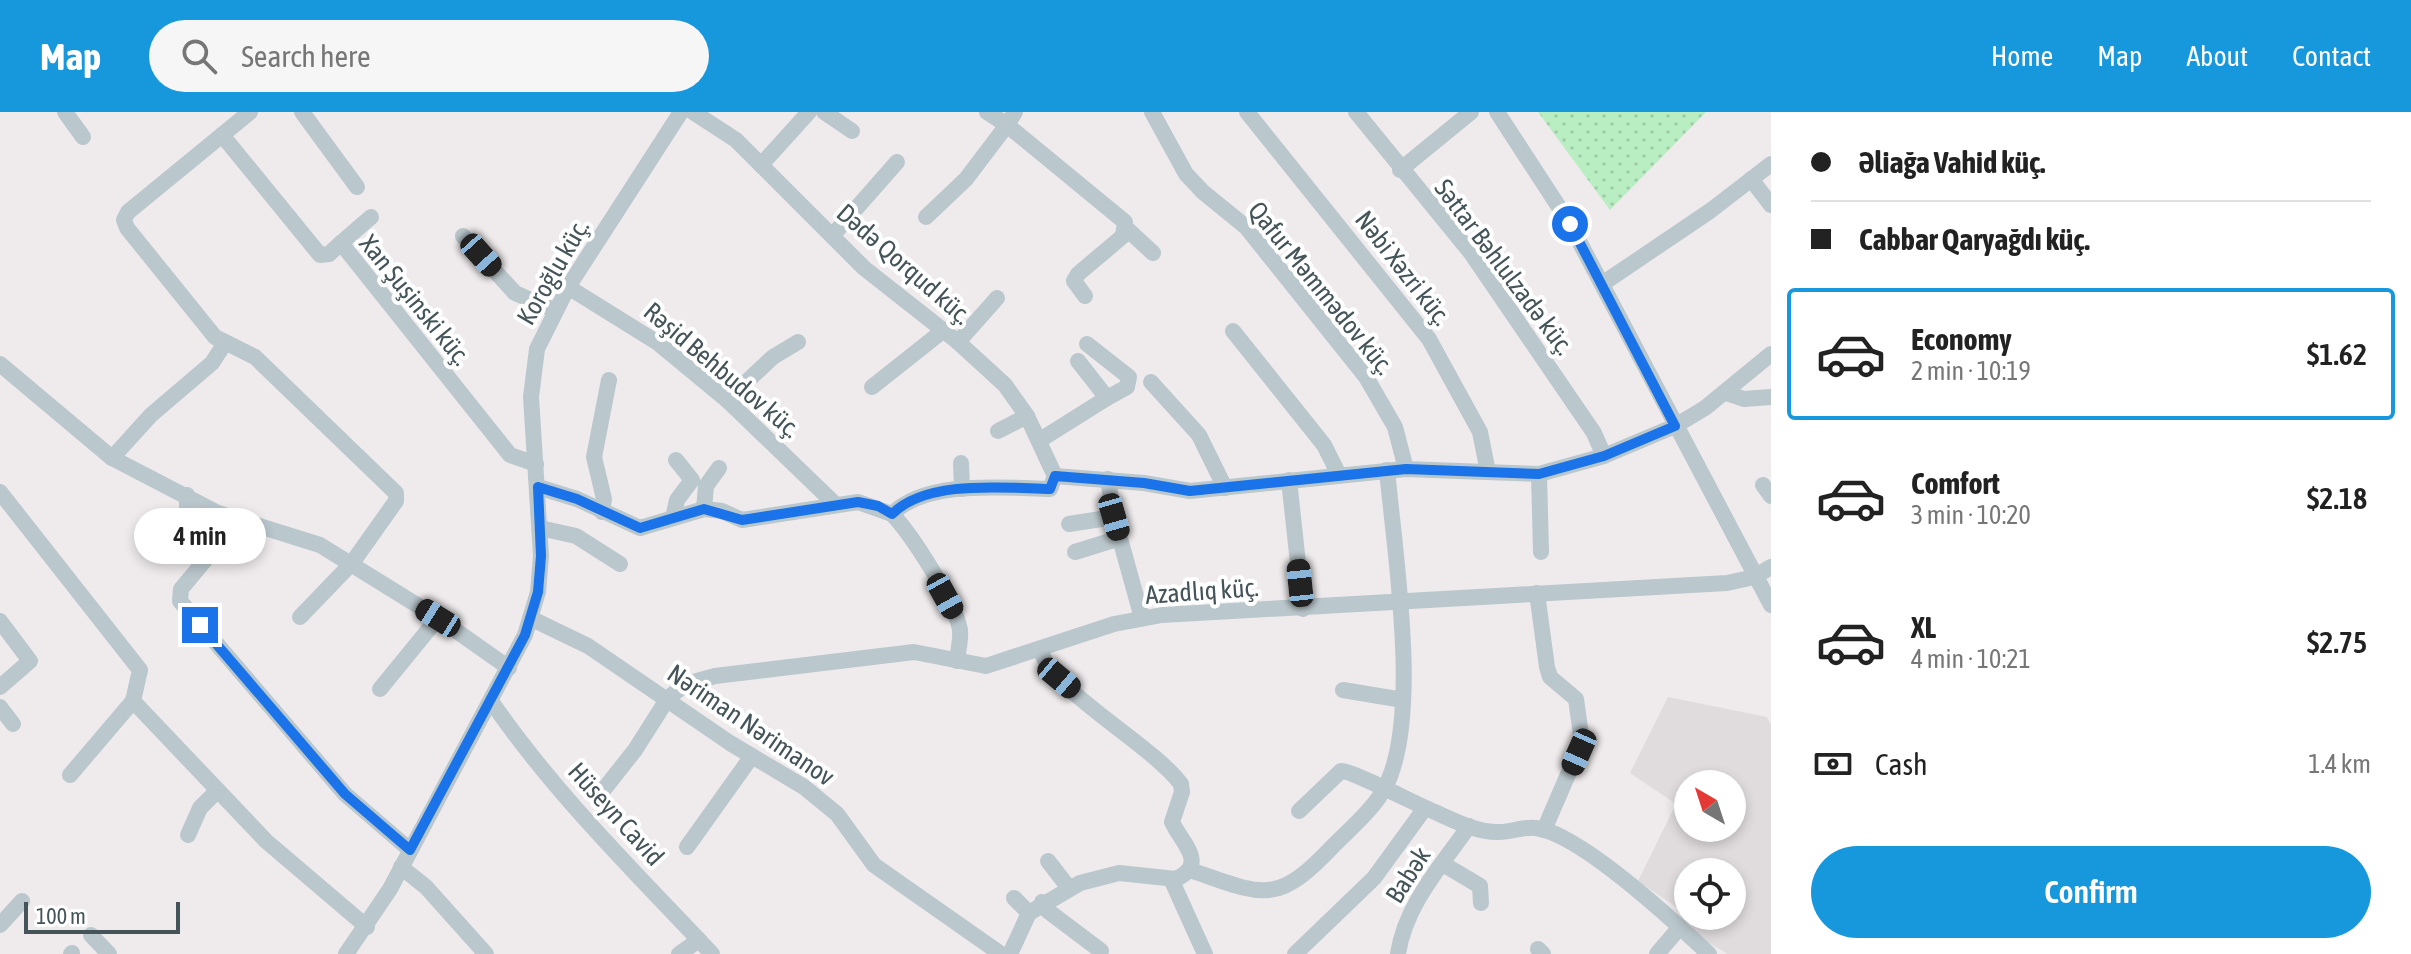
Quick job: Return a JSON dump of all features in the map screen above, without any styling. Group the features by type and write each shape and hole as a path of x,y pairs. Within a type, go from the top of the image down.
{"street":[{"path":"65,112 83,137"},
{"path":"250,112 128,212 124,220 203,325 225,343 255,357 392,487 396,501 352,563 300,617"},
{"path":"302,112 357,187"},
{"name":"Koroğlu küç.","path":"346,954 367,927 401,867 509,668 530,618 538,592 540,528 532,374 537,349 554,310 681,112"},
{"name":"Dədə Qorqud küç.","path":"693,112 736,140 864,268 944,330 1005,385 1027,416 1055,476"},
{"path":"761,165 809,112"},
{"path":"824,112 852,131"},
{"path":"987,112 1011,119 1110,207 1125,222 1127,229 1153,253"},
{"name":"Qafur Məmmədov küç.","path":"1152,112 1186,174 1246,227 1366,377 1395,427 1406,469"},
{"name":"Nəbi Xəzri küç.","path":"1247,112 1429,339 1480,432 1488,472"},
{"name":"Səttar Bəhlulzadə küç.","path":"1356,112 1400,170 1471,253 1594,433 1604,456"},
{"path":"1400,170 1471,112"},
{"path":"1497,112 1547,185 1771,605"},
{"path":"926,217 966,179 1011,119"},
{"name":"Xan Şuşinski küç.","path":"222,135 320,255 329,254 341,243 510,455 536,464"},
{"path":"832,236 897,162"},
{"path":"1602,284 1771,164"},
{"path":"1751,179 1771,205"},
{"path":"341,243 371,217"},
{"path":"1085,296 1074,281 1078,274 1127,229"},
{"path":"463,236 515,293 554,310"},
{"name":"Rəşid Behbudov küç.","path":"568,287 648,335 727,400 835,504"},
{"path":"958,342 997,298"},
{"path":"872,387 944,330"},
{"path":"1233,331 1324,445 1338,473"},
{"path":"727,400 773,357 798,342"},
{"path":"112,458 151,415 212,363 225,343"},
{"path":"1040,440 1127,387 1130,381 1087,344"},
{"path":"892,514 918,497 962,489 1050,489 1055,476 1108,479 1190,491 1338,473 1406,469 1539,474 1604,456 1675,426 1726,393 1771,354"},
{"path":"1078,361 1107,398"},
{"path":"0,364 112,458 218,513 320,545 438,618 509,668"},
{"path":"602,512 604,499 594,457 609,380"},
{"path":"1151,382 1199,435 1225,488"},
{"path":"1726,393 1744,399 1771,397"},
{"path":"998,431 1027,416"},
{"path":"673,518 677,500 692,480 676,460"},
{"path":"961,463 962,489"},
{"path":"704,509 706,486 719,468"},
{"path":"1010,954 1036,908 1069,888 1119,873 1171,879 1190,870 1258,893 1280,890 1330,850 1383,791 1399,738 1403,700 1387,470"},
{"path":"1539,474 1541,552"},
{"path":"1108,479 1114,517 1142,618"},
{"path":"1289,480 1303,609"},
{"path":"538,487 640,528 704,509 742,520 835,504 858,502 878,506 892,514 912,538 955,615 960,629 957,661"},
{"path":"0,492 138,664 140,675 133,701 70,775"},
{"path":"187,495 187,514 206,559 181,589 180,601 345,794 410,850"},
{"path":"1069,524 1114,517"},
{"path":"540,528 576,536 598,547 620,564"},
{"path":"1075,552 1120,538"},
{"path":"1754,577 1771,567"},
{"name":"Azadlıq küç.","path":"668,698 686,684 715,676 914,652 986,666 1142,618 1727,583 1754,577"},
{"path":"1537,593 1550,677 1576,699 1582,742 1544,830"},
{"path":"380,689 438,618"},
{"name":"Nəriman Nərimanov","path":"530,618 588,646 823,801 882,872 1001,954"},
{"path":"0,621 30,661 0,687"},
{"path":"1041,651 1043,660 1059,678 1116,724 1181,784 1182,792 1172,822 1193,856 1190,870"},
{"path":"1343,690 1403,700"},
{"path":"601,793 635,750 668,698"},
{"path":"133,701 216,792 313,884 367,927"},
{"name":"Hüseyn Cavid","path":"491,701 518,741 585,818 712,954"},
{"path":"0,707 13,724"},
{"path":"687,847 752,756"},
{"path":"1299,811 1341,771 1348,770 1383,791 1469,826 1495,832 1527,828 1544,830 1631,884 1674,922"},
{"path":"188,835 200,808 216,792"},
{"path":"1295,954 1343,912 1382,868 1425,808"},
{"name":"Babək","path":"1398,954 1405,927 1422,893 1469,826"},
{"path":"1048,861 1069,888"},
{"path":"1443,864 1480,886 1481,903"},
{"path":"401,867 426,887 486,954"},
{"path":"1171,879 1205,954"},
{"path":"1014,898 1048,911 1101,951"},
{"path":"0,924 22,901"},
{"path":"1657,954 1677,930"},
{"path":"1683,930 1709,954"},
{"path":"91,935 109,954"},
{"path":"679,954 699,940"}],"shaded area":[{"path":"1668,697 1767,717 1771,725 1771,954 1728,954 1688,931 1746,930 1746,858 1674,858 1674,905 1638,881 1674,808 1674,842 1746,842 1746,770 1674,770 1674,803 1630,773"}],"green space":[{"path":"1538,112 1706,112 1610,210"}],"route":[{"path":"200,625 345,794 394,840 410,850 525,635 538,592 541,556 538,487 577,499 629,526 640,528 704,509 722,511 742,520 858,502 878,506 892,514 907,501 918,497 962,489 1050,489 1054,486 1055,476 1144,483 1190,491 1338,473 1427,468 1519,476 1567,468 1656,436 1675,426 1570,224"}]}
